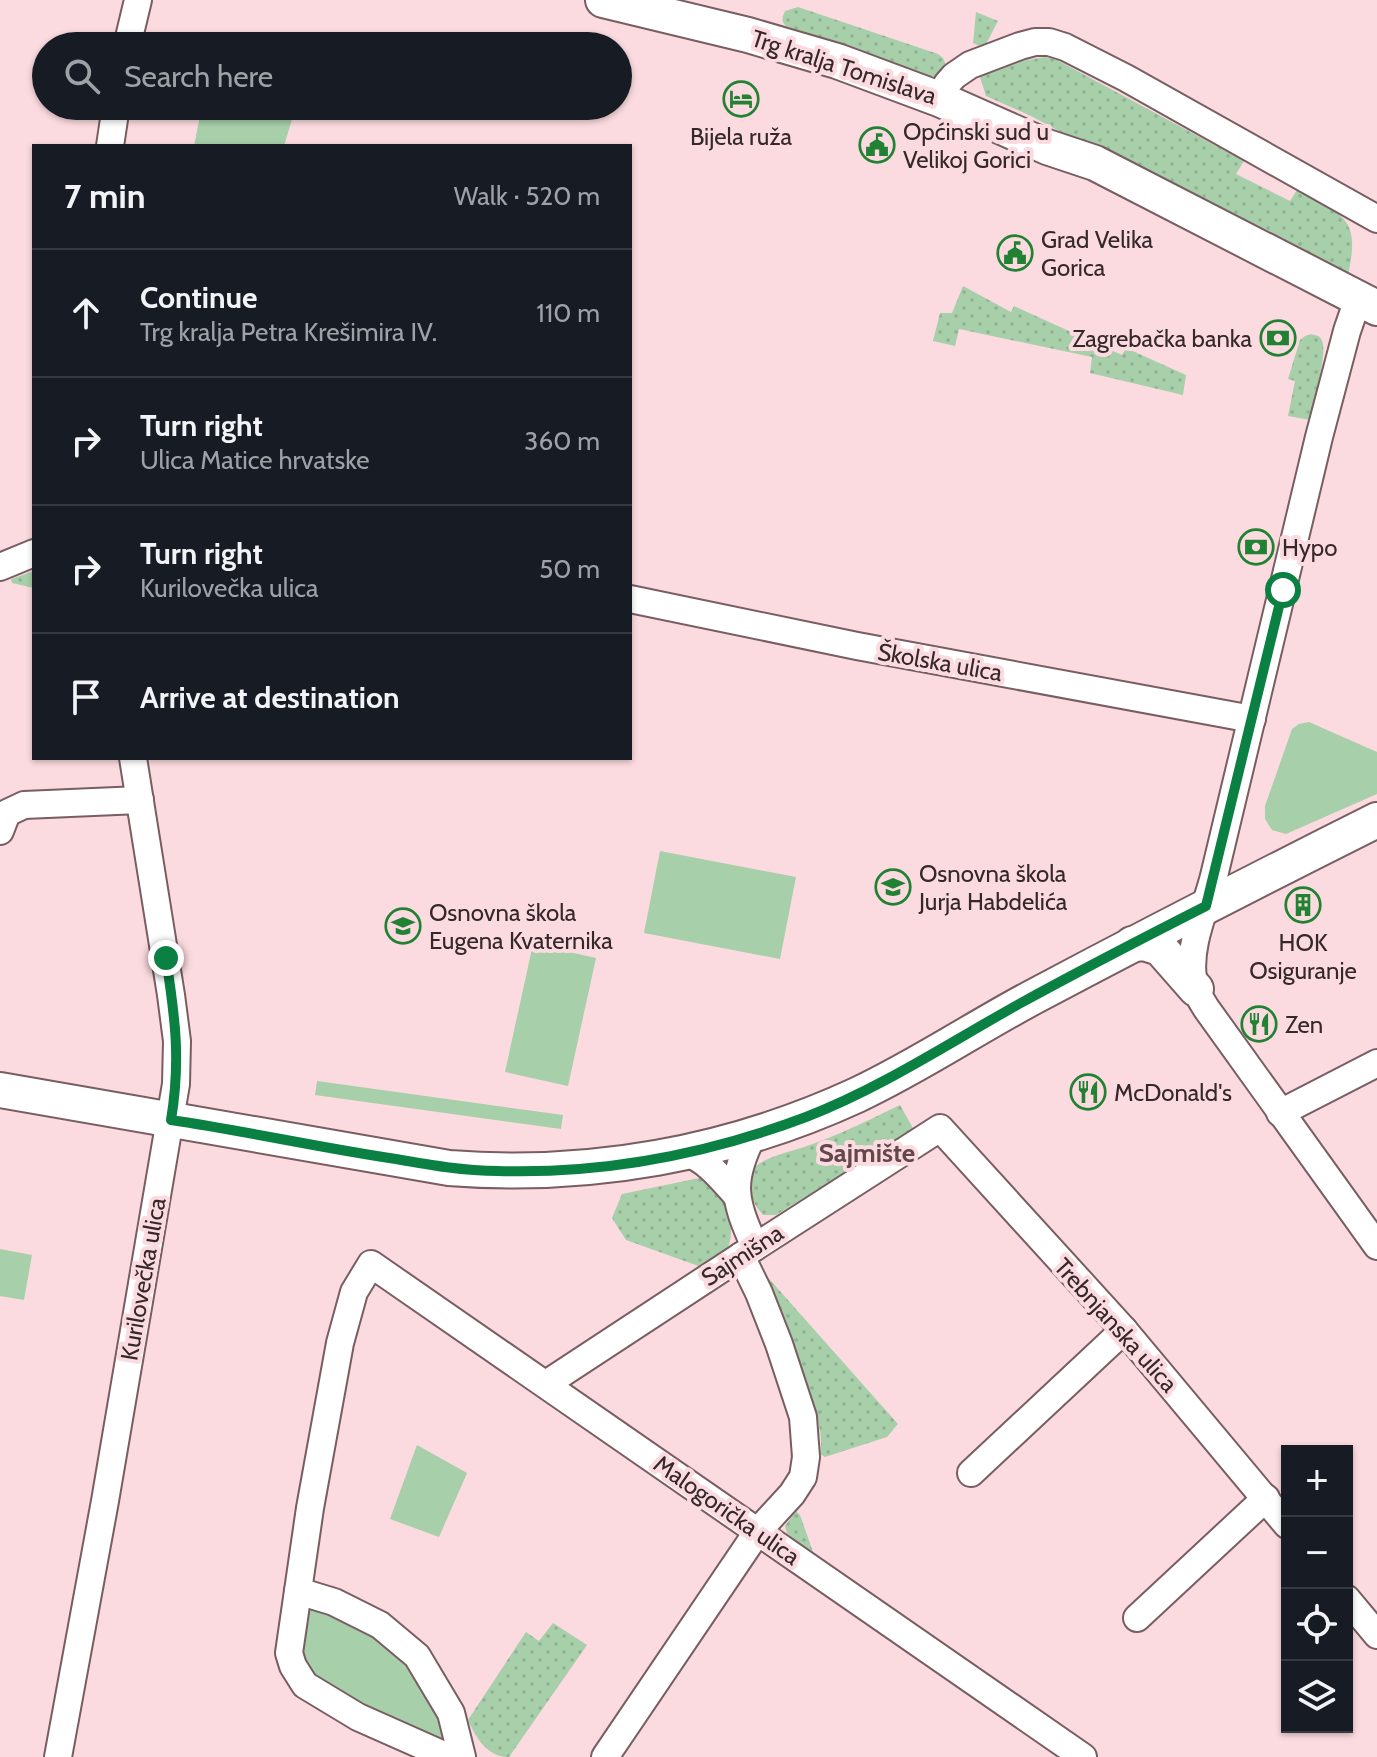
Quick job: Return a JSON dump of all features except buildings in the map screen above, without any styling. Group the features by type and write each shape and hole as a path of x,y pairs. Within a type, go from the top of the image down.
{"main road":[{"name":"Trg kralja Tomislava","path":"603,0 765,39 862,69 939,99 1047,147 1095,163 1368,303"},
{"path":"0,1090 449,1168 561,1170 599,1167 685,1152 753,1135 808,1116 867,1089 1132,944 1377,820"},
{"path":"1132,944 1144,943 1160,948 1196,989"}],"street":[{"path":"130,32 138,0"},
{"name":"Trg kralja Tomislava","path":"939,99 954,76 970,65 1035,42 1049,42 1126,78 1377,219"},
{"path":"110,144 114,120"},
{"path":"1368,303 1347,331 1319,437 1196,937 1193,980 1221,1031 1377,1246"},
{"path":"0,567 32,554"},
{"name":"Školska ulica","path":"632,599 857,646 1252,719"},
{"name":"Kurilovečka ulica","path":"58,1757 103,1516 176,1084 177,1041 171,995 133,760"},
{"path":"0,831 7,813 24,805 140,800"},
{"path":"1280,1113 1377,1063"},
{"name":"Sajmišna","path":"546,1384 940,1128"},
{"name":"Trebnjanska ulica","path":"940,1128 1124,1330 1281,1517"},
{"path":"605,1757 758,1531 792,1494 803,1477 806,1438 803,1417 759,1293 748,1251 747,1228 736,1195 737,1175 753,1135"},
{"path":"685,1152 700,1158 714,1169 736,1195"},
{"name":"Malogorička ulica","path":"298,1591 340,1343 354,1292 371,1264 1083,1757"},
{"path":"971,1473 1124,1330"},
{"path":"1137,1618 1266,1498"},
{"path":"448,1757 358,1717 305,1685 289,1653 298,1591 334,1602 380,1625 417,1656 451,1713 462,1757"},
{"path":"1353,1606 1377,1635"}],"green space":[{"path":"798,7 938,54 947,67 942,74 929,77 786,26 782,19 785,11"},
{"path":"976,12 998,21 984,48 973,43"},
{"path":"1045,57 1057,60 1244,161 1236,174 1290,201 1297,190 1340,215 1351,234 1346,284 1029,115 986,96 979,74"},
{"path":"199,120 292,120 285,144 194,144"},
{"path":"963,286 1011,312 1014,306 1122,355 1126,348 1186,375 1183,395 1090,373 1092,357 959,329 955,346 933,341 940,313 952,313"},
{"path":"1311,334 1320,338 1323,347 1322,367 1310,420 1288,416 1295,381 1288,379 1300,340"},
{"path":"32,572 32,588 12,583 11,579"},
{"path":"1309,722 1377,752 1377,794 1286,834 1272,830 1265,819 1265,806 1292,729"},
{"path":"660,851 796,877 780,959 644,933"},
{"path":"533,944 596,958 568,1086 505,1072"},
{"path":"317,1081 563,1115 561,1129 315,1095"},
{"path":"900,1105 914,1130 776,1215 763,1215 758,1209 751,1192 754,1167"},
{"path":"709,1176 725,1203 731,1234 725,1254 704,1268 626,1240 612,1218 622,1194"},
{"path":"0,1249 32,1255 24,1300 0,1296"},
{"path":"763,1272 898,1424 887,1437 825,1457 820,1454 820,1428 815,1411"},
{"path":"417,1445 467,1473 439,1537 390,1519"},
{"path":"796,1511 813,1552 787,1533 785,1526"},
{"path":"313,1606 363,1625 410,1663 427,1690 452,1746 445,1751 311,1680 300,1659 304,1609"},
{"path":"553,1623 587,1645 509,1757 494,1754 479,1740 468,1720 526,1632 539,1641"}],"place":[{"name":"Bijela ruža","path":"741,99"},
{"name":"Općinski sud u Velikoj Gorici","path":"877,145"},
{"name":"Grad Velika Gorica","path":"1015,253"},
{"name":"Zagrebačka banka","path":"1278,338"},
{"name":"Hypo","path":"1256,547"},
{"name":"Osnovna škola Jurja Habdelića","path":"893,887"},
{"name":"HOK Osiguranje","path":"1303,905"},
{"name":"Osnovna škola Eugena Kvaternika","path":"403,926"},
{"name":"Zen","path":"1259,1024"},
{"name":"McDonald's","path":"1088,1092"}],"district":[{"name":"Sajmište","path":"867,1153"}],"route":[{"path":"166,958 177,1041 171,1120 449,1168 496,1171 621,1165 728,1142 775,1128 858,1094 1206,906 1283,590"}]}
